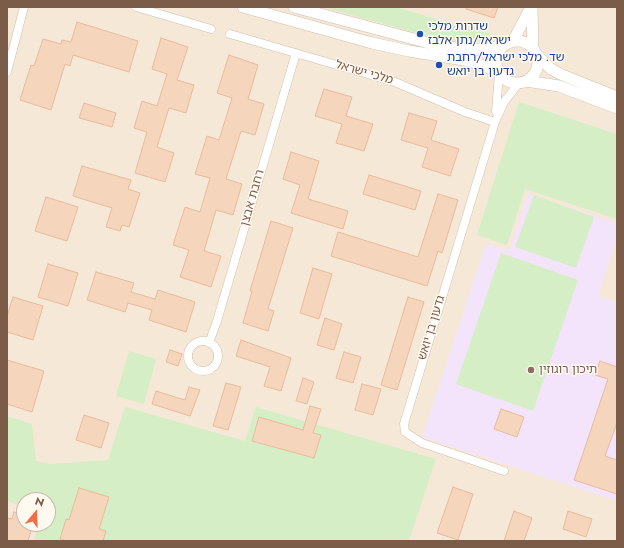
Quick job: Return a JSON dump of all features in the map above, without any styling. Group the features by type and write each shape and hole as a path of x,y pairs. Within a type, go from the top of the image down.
{"street":[{"path":"7,72 24,7"},
{"path":"136,7 211,29"},
{"path":"243,7 372,43 470,61 498,72 508,81 558,86 617,108"},
{"path":"294,7 440,46 474,50 502,46 513,41 524,42 535,51 551,69 617,97"},
{"path":"495,122 504,102 523,82 532,77 538,65 535,51 531,7"},
{"path":"513,41 523,25 531,7"},
{"name":"מלכי ישראל","path":"230,34 395,82 465,112 495,122"},
{"path":"495,122 498,72 496,56 502,46"},
{"name":"רחבת אבצן","path":"209,343 218,321 296,53"},
{"name":"גדעון בן יואש","path":"495,122 405,418 404,428 408,435 422,443 504,470"}],"shaded area":[{"path":"7,7 617,7 617,541 7,541"},
{"name":"תיכון רוגוזין","path":"528,194 617,223 617,238 598,296 617,302 617,501 422,437 486,244 509,251"}],"green space":[{"path":"323,7 395,7 490,34 480,41 466,43 442,40"},
{"path":"519,102 617,134 617,219 525,189 507,245 477,235"},
{"path":"534,195 594,217 576,268 515,247"},
{"path":"501,253 578,280 533,411 456,384"},
{"path":"129,351 156,359 144,404 116,396"},
{"path":"125,407 245,441 256,407 436,459 409,541 34,541 36,532 56,532 56,492 16,492 16,504 7,501 7,416 32,424 36,461 51,464 108,460"}],"building":[{"path":"466,7 498,7 494,18 466,9"},
{"path":"77,22 138,41 129,72 73,55 70,66 65,64 51,110 20,100 31,65 34,66 43,39 61,44 62,40 71,42"},
{"path":"161,38 188,47 177,80 194,85 186,113 169,108 157,147 174,153 165,182 135,173 147,132 134,128 142,101 157,106 167,74 152,69"},
{"path":"229,55 258,65 248,99 264,104 255,135 241,131 226,179 242,184 233,215 216,210 204,251 221,256 211,287 180,277 189,250 173,245 185,207 200,212 210,178 195,174 207,136 219,140 232,98 217,93"},
{"path":"324,89 352,97 346,116 373,124 364,151 336,143 342,124 315,116"},
{"path":"84,103 116,113 112,127 79,118"},
{"path":"409,113 437,121 431,140 459,149 450,176 422,167 428,148 401,140"},
{"path":"291,152 319,161 308,199 348,211 343,229 291,213 300,185 283,179"},
{"path":"82,166 131,180 128,189 140,193 129,227 122,225 120,231 106,227 112,208 73,196"},
{"path":"369,175 421,191 415,210 363,194"},
{"path":"438,194 458,200 442,253 438,251 427,286 331,256 338,232 418,257"},
{"path":"46,197 78,207 67,241 35,231"},
{"path":"271,221 293,228 268,309 274,311 268,331 243,323 252,291 250,291"},
{"path":"48,264 78,273 68,306 38,297"},
{"path":"313,268 332,274 319,319 300,313"},
{"path":"96,272 134,283 131,292 155,299 158,290 195,302 186,332 149,320 152,310 128,303 125,312 87,300"},
{"path":"13,297 43,306 33,340 7,332 7,316"},
{"path":"408,297 424,302 397,390 381,385"},
{"path":"325,318 342,324 334,350 317,345"},
{"path":"241,340 291,358 281,391 264,386 270,367 236,356"},
{"path":"170,350 182,354 178,366 166,362"},
{"path":"344,352 361,357 353,383 336,378"},
{"path":"7,360 44,371 32,412 7,404"},
{"path":"600,361 617,367 617,423 605,456 617,460 617,494 574,480 608,379 595,375"},
{"path":"303,378 314,382 307,404 296,401"},
{"path":"226,383 241,387 228,430 213,426"},
{"path":"362,384 381,389 373,415 355,410"},
{"path":"189,387 200,390 190,416 152,404 156,391 185,400"},
{"path":"310,406 321,409 313,433 321,435 314,458 252,441 259,417 303,430"},
{"path":"501,409 524,417 517,437 494,429"},
{"path":"84,415 109,423 101,448 76,440"},
{"path":"453,487 473,494 458,540 437,533"},
{"path":"79,488 109,497 99,529 106,531 103,541 67,541 60,539 66,519 69,520"},
{"path":"514,511 532,518 524,541 504,541"},
{"path":"568,511 592,519 586,537 563,529"},
{"path":"14,512 16,513 16,532 31,532 28,541 7,541 7,518 12,519"}],"place":[{"name":"שדרות מלכי ישראל/נתן אלבז","path":"420,34"},
{"name":"שד. מלכי ישראל/רחבת גדעון בן יואש","path":"439,65"},
{"name":"תיכון רוגוזין","path":"531,370"}]}
